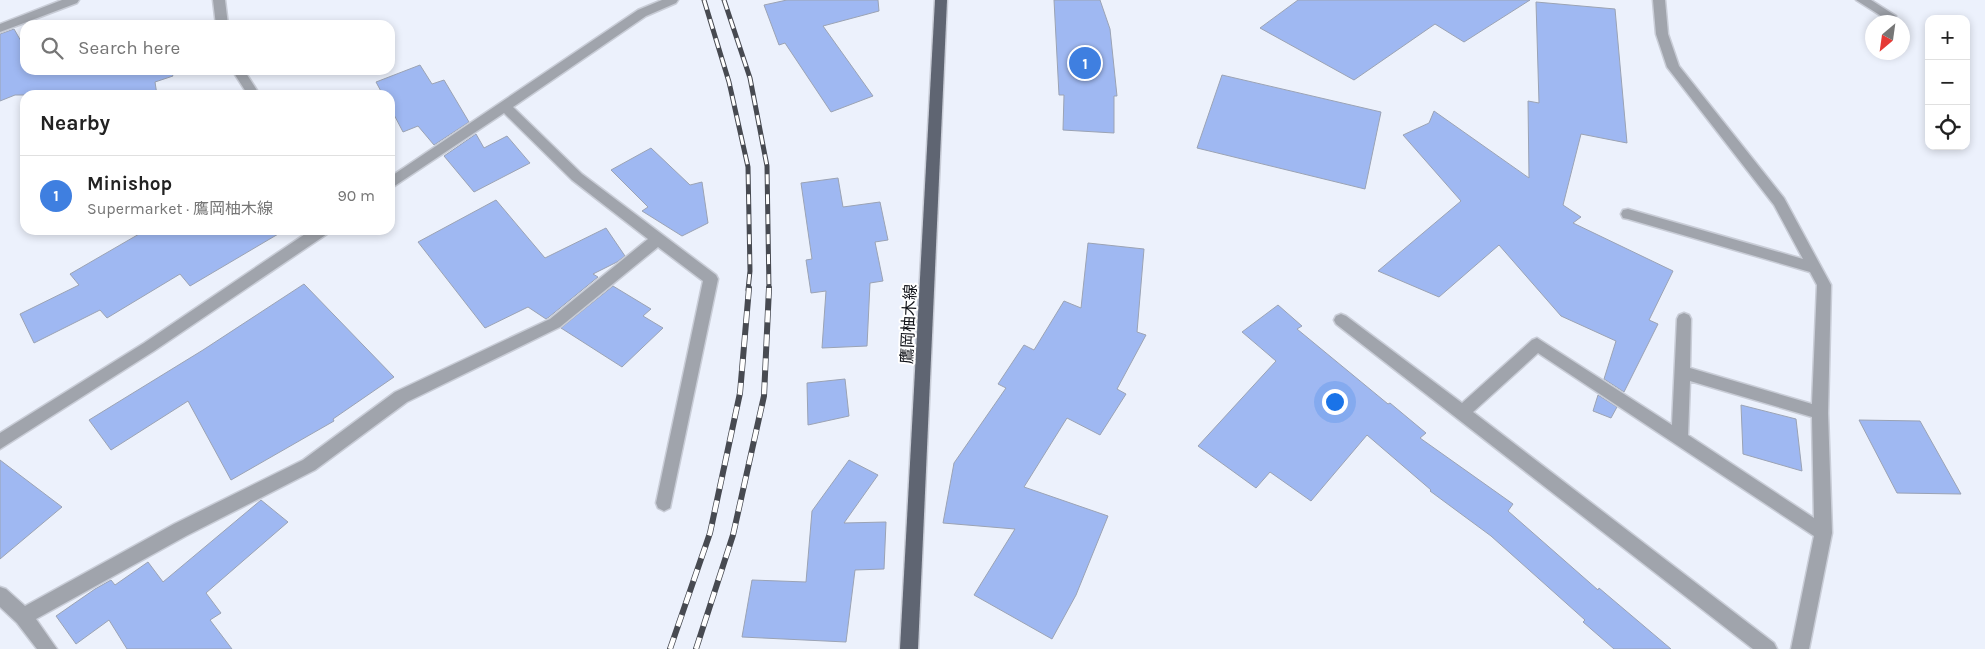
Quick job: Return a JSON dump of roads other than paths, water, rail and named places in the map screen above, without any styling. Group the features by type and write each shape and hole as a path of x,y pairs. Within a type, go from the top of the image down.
{"main road":[{"name":"鷹岡柚木線","path":"910,649 941,0"}],"street":[{"path":"21,20 73,0"},
{"path":"219,0 221,20"},
{"path":"395,181 642,13 672,0"},
{"path":"1659,0 1662,34 1673,67 1779,202 1824,285 1820,413 1823,532 1800,649"},
{"path":"1862,0 1888,15"},
{"path":"0,28 20,20"},
{"path":"241,75 251,90"},
{"path":"504,106 577,177 711,279 664,503"},
{"path":"1628,214 1815,268"},
{"path":"0,442 149,347 315,235"},
{"path":"23,617 180,530 309,465 401,397 555,323 658,239"},
{"path":"1680,438 1684,319"},
{"path":"1341,320 1768,649"},
{"path":"1462,412 1537,344 1823,532"},
{"path":"1682,372 1820,413"},
{"path":"0,594 23,617 48,649"}],"railway":[{"path":"704,0 729,82 748,167 750,271 748,290"},
{"path":"724,0 750,78 767,166 769,289"},
{"path":"670,649 710,533 740,393 749,288"},
{"path":"696,649 733,535 764,396 769,289"}],"place":[{"name":"Minishop","path":"1085,63"}]}
